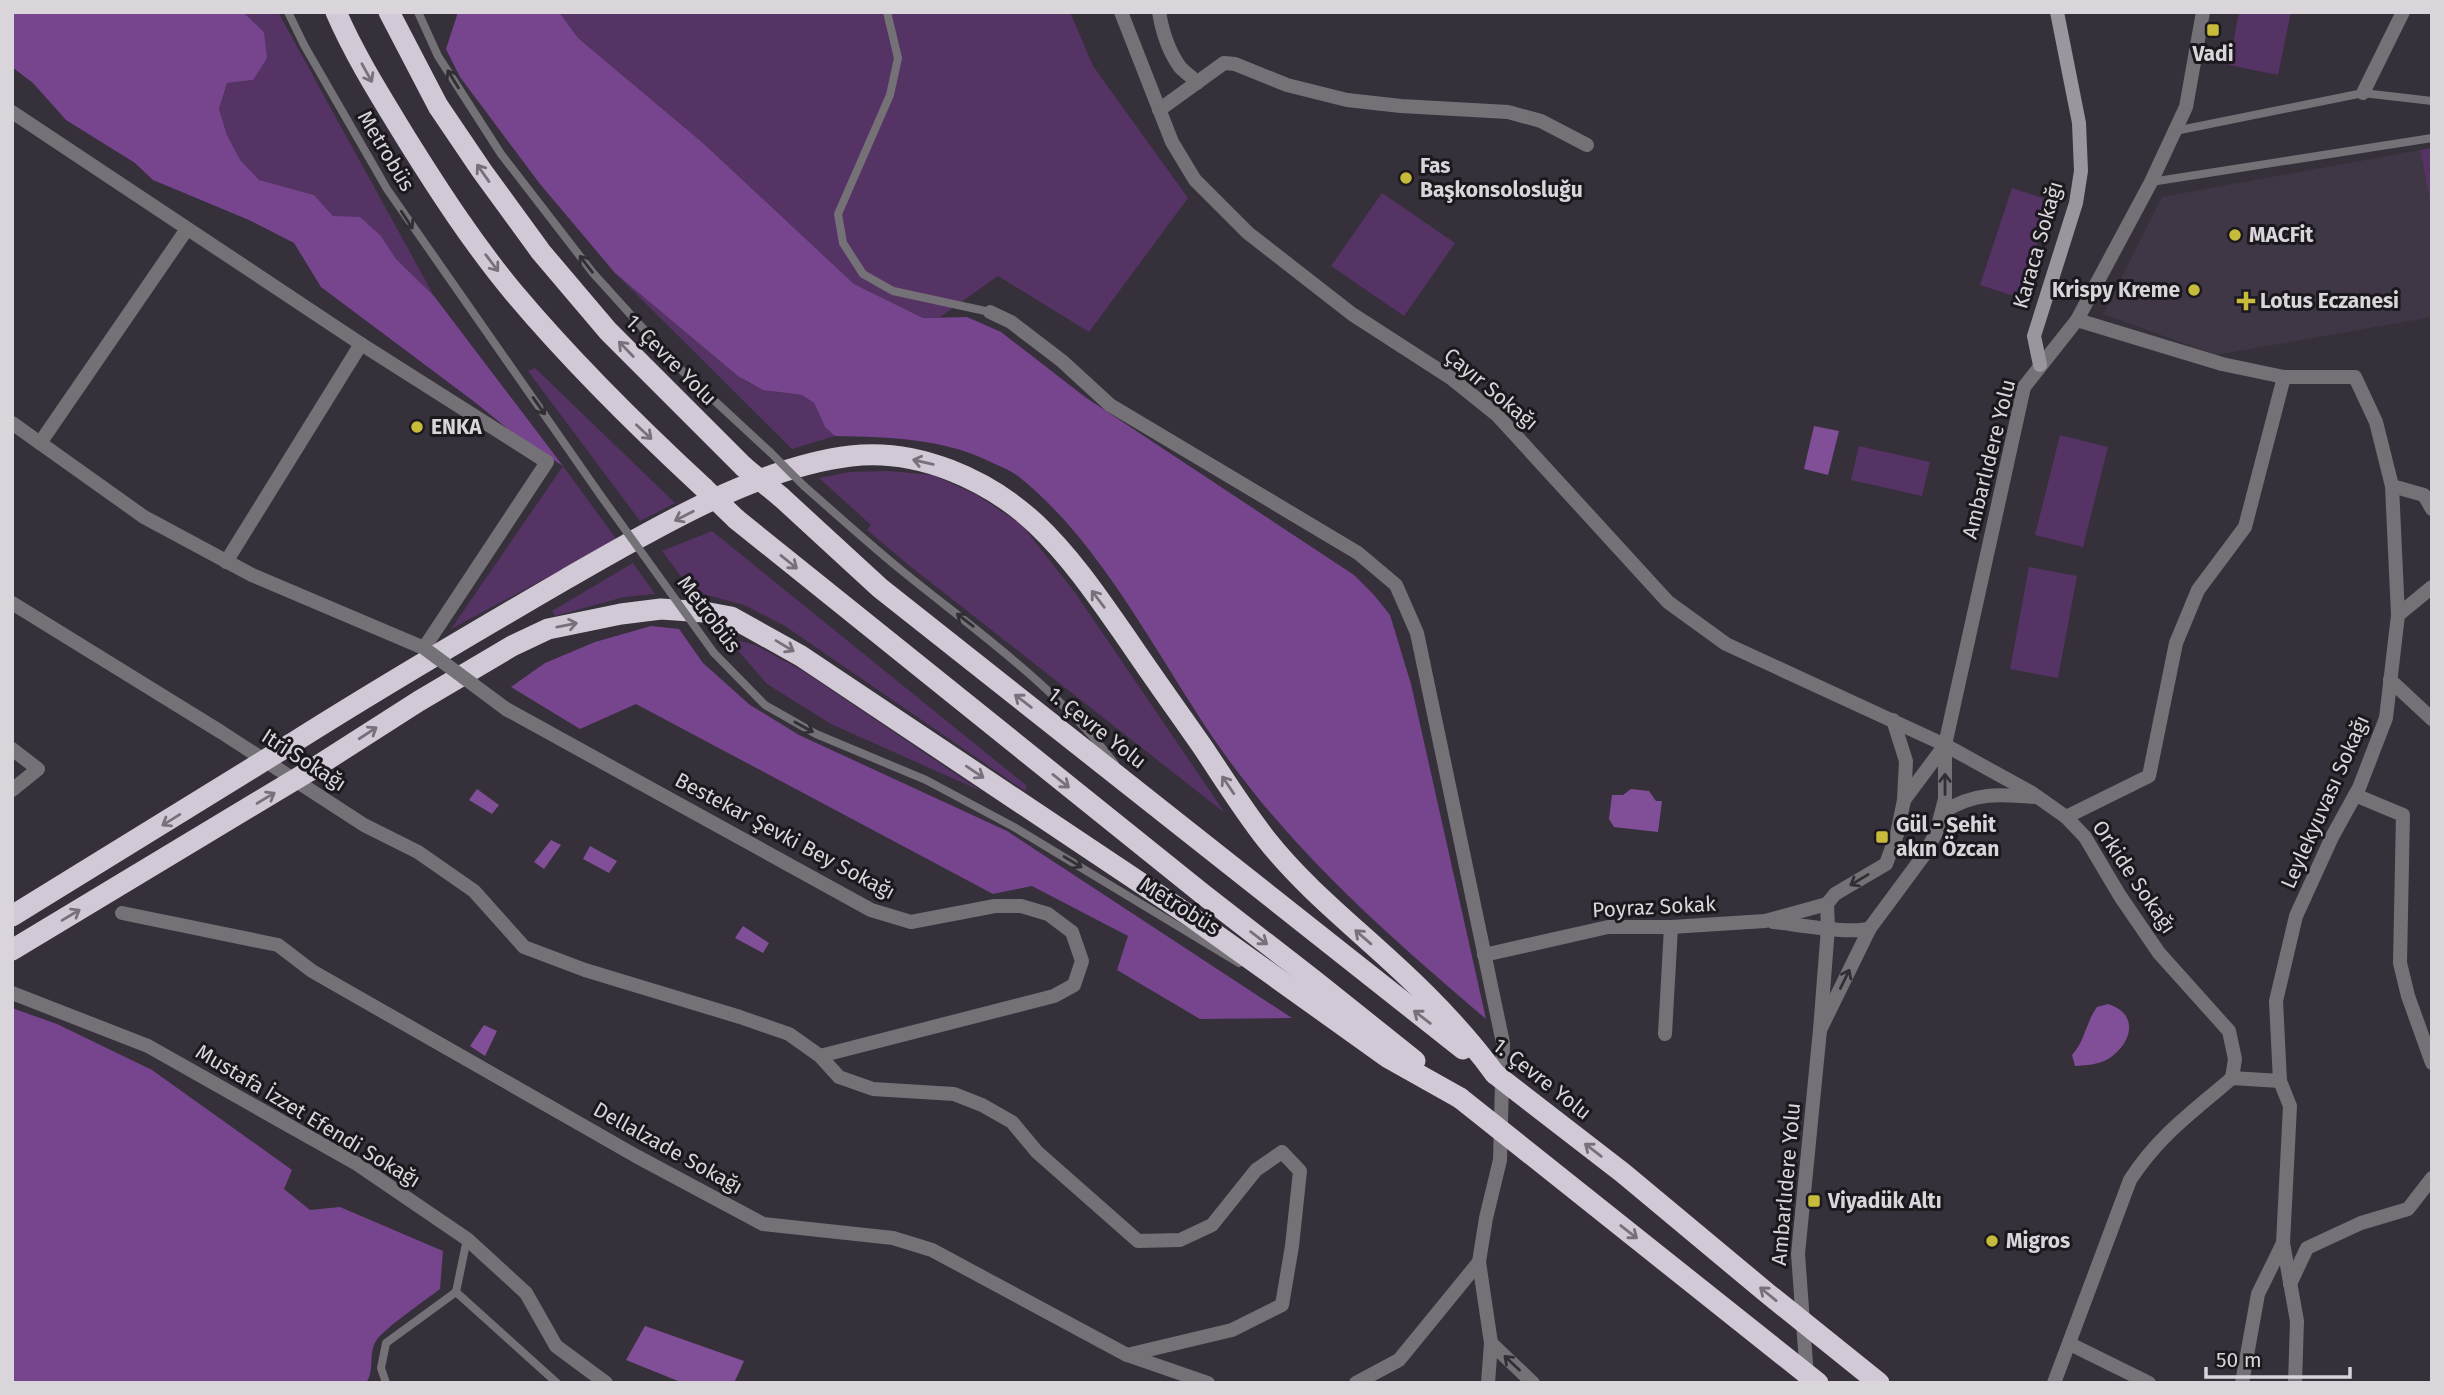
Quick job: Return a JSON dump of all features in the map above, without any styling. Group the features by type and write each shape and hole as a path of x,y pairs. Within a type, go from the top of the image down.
{"highway":[{"path":"337,12 367,73 429,175 463,226 514,292 634,424 736,519 1054,776 1818,1383"},
{"name":"1. Çevre Yolu","path":"389,12 438,106 541,252 608,331 744,467 880,588 1623,1173 1879,1383"},
{"path":"12,916 393,679 608,555 729,493 774,474 810,463 854,455 897,456 942,466 983,485 1017,507 1062,551 1110,614 1268,841 1303,880 1469,1038 1495,1074"},
{"path":"12,950 512,646 548,629 661,609 731,617 802,656 1190,916 1316,1009 1387,1057 1460,1098"}],"street":[{"name":"Çayır Sokağı","path":"1121,12 1171,142 1195,180 1248,233 1352,314 1451,378 1497,415 1668,602 1726,644 1945,745"},
{"path":"1159,12 1171,52 1182,69 1192,75 1197,83"},
{"name":"Karaca Sokağı","path":"2040,365 2034,336 2076,203 2081,171 2079,123 2057,12"},
{"name":"Ambarlıdere Yolu","path":"1821,1030 1870,928 1924,855 1936,833 1945,799 1945,745 2024,387 2077,320 2151,182 2186,107 2203,12"},
{"path":"2363,93 2403,12"},
{"path":"1158,110 1224,63 1235,64 1287,85 1347,100 1508,112 1541,121 1587,145"},
{"path":"12,111 361,344 547,462 424,648 226,562 144,517 12,423"},
{"path":"40,443 187,229"},
{"path":"990,312 1011,322 1062,361 1110,405 1358,553 1396,586 1418,633 1503,1043 1500,1160 1479,1262 1491,1343 1488,1383"},
{"name":"Leylekyuvası Sokağı","path":"2077,320 2222,364 2284,377 2355,377 2376,422 2392,486 2398,615 2386,718 2355,795 2332,837 2296,916 2276,1001 2280,1081 2290,1106 2283,1243"},
{"path":"226,562 361,344"},
{"path":"2066,817 2149,776 2176,643 2198,590 2245,527 2284,377"},
{"path":"2392,486 2424,495 2432,509"},
{"path":"2398,615 2432,587"},
{"name":"Itri Sokağı","path":"12,603 364,825 418,852 474,891 524,947 585,970 789,1034 821,1056 839,1077 873,1089 954,1094 982,1105 1012,1122 1038,1152 1139,1241 1180,1240 1212,1225 1255,1170 1282,1152 1300,1171 1282,1306 1232,1330 1127,1354"},
{"name":"Bestekar Şevki Bey Sokağı","path":"424,648 506,709 872,910 911,922 995,906 1021,905 1048,914 1072,932 1082,961 1074,985 1054,996 821,1056"},
{"path":"2390,681 2432,719"},
{"path":"1893,720 1906,761 1905,800"},
{"name":"Ambarlıdere Yolu","path":"1807,1383 1798,1254 1821,1030 1828,928 1827,904 1835,894 1885,864 1898,834 1905,800 1945,745"},
{"name":"Orkide Sokağı","path":"1945,745 2039,798 2066,817 2085,836 2120,896 2159,953 2229,1031 2235,1059 2232,1078"},
{"path":"12,749 38,769 12,790"},
{"path":"1943,812 1961,801 1983,795 2039,798"},
{"path":"2355,795 2403,815 2400,963 2408,996 2432,1063"},
{"name":"Poyraz Sokak","path":"1484,955 1608,927 1671,927 1765,921 1827,904"},
{"name":"Dellalzade Sokağı","path":"122,913 278,945 312,971 636,1156 763,1224 892,1238 932,1250 1127,1354 1208,1383"},
{"path":"1765,921 1849,932 1862,932 1870,928"},
{"path":"1665,1034 1671,927"},
{"name":"Mustafa İzzet Efendi Sokağı","path":"12,993 148,1046 357,1164 467,1239 526,1293 556,1346 606,1383"},
{"path":"2054,1383 2130,1180 2143,1160 2170,1129 2232,1078 2280,1081"},
{"path":"2290,1284 2307,1248 2361,1223 2408,1209 2432,1178"},
{"path":"2283,1243 2297,1321 2295,1383"},
{"path":"2242,1383 2258,1294 2283,1243"},
{"path":"1356,1383 1399,1360 1479,1262"},
{"path":"1491,1343 1533,1383"},
{"path":"2070,1345 2132,1379 2150,1383"}],"lane":[{"name":"Metrobüs","path":"288,12 304,45 387,189 714,653 765,705 816,734 926,780 1014,827 1316,1009"},
{"path":"418,12 439,56 501,154 593,273 677,366 804,486 900,569 1021,664 1093,735 1134,789"},
{"path":"887,12 898,58 890,95 838,214 843,243 863,274 893,291 990,312"},
{"path":"2175,131 2363,93 2432,101"},
{"path":"2151,182 2432,138"},
{"path":"387,1383 380,1368 386,1343 456,1292 467,1239"},
{"path":"456,1292 557,1383"}],"shaded area":[{"path":"12,12 243,12 264,32 267,58 253,80 227,83 219,109 227,135 240,160 259,180 314,195 333,216 360,217 381,236 396,259 434,296 563,466 519,438 321,287 294,243 249,220 153,180 135,163 66,120 33,83 12,67"},
{"path":"243,12 278,12 434,296 396,259 381,236 333,216 314,195 258,180 239,160 219,109 227,83 253,80 264,32"},
{"path":"458,12 559,12 578,38 703,143 854,284 923,318 967,317 1001,332 1085,397 1354,575 1390,615 1411,684 1486,1019 1346,894 1282,826 1223,752 1104,570 1049,504 1018,476 976,455 937,444 897,438 835,436 825,427 814,403 802,395 763,390 739,377 615,273 540,184 460,77 446,49"},
{"path":"559,12 1070,12 1093,66 1188,198 1089,332 998,276 940,317 923,318 854,284 703,143 578,38"},
{"path":"2239,12 2291,12 2278,75 2229,65"},
{"path":"2432,148 2432,210 2420,150"},
{"path":"2420,150 2432,210 2432,317 2216,355 2103,314 2162,197"},
{"path":"2012,188 2051,201 2020,298 1980,285"},
{"path":"1382,193 1455,243 1404,316 1331,266"},
{"path":"615,273 739,377 750,384 776,392 803,395 814,403 823,423 835,436 792,449"},
{"path":"535,368 675,503 640,521 528,371"},
{"path":"1814,426 1839,431 1828,475 1804,469"},
{"path":"2060,435 2108,447 2083,547 2035,535"},
{"path":"1859,446 1930,462 1922,496 1851,480"},
{"path":"563,466 617,540 451,629"},
{"path":"889,471 933,475 977,495 1022,525 1076,594 1225,813 911,567 867,530 871,525 819,478 850,472"},
{"path":"712,531 1027,786 1025,791 785,626 744,605 692,591 662,551"},
{"path":"633,563 655,594 624,597 555,616 552,611"},
{"path":"2029,567 2077,576 2058,678 2010,669"},
{"path":"651,626 679,629 703,663 750,705 799,735 1007,831 1292,1018 1200,1019 1117,970 1128,936 1032,886 993,894 636,704 580,729 511,687 545,663 595,642"},
{"path":"726,637 755,645 803,671 981,791 831,724 767,684"},
{"path":"477,789 499,805 492,814 469,800"},
{"path":"1631,789 1649,791 1656,801 1662,801 1658,832 1614,827 1609,819 1612,795 1623,795"},
{"path":"551,840 561,845 544,869 534,862"},
{"path":"590,846 617,861 609,873 583,859"},
{"path":"743,926 769,943 763,953 735,938"},
{"path":"2108,1004 2125,1015 2129,1030 2127,1038 2108,1059 2096,1064 2075,1066 2072,1055 2080,1044 2093,1013 2097,1007"},
{"path":"12,1008 57,1024 152,1070 292,1170 284,1189 310,1210 340,1207 443,1251 440,1289 395,1322 376,1341 366,1383 12,1383"},
{"path":"484,1025 497,1031 485,1056 470,1046"},
{"path":"645,1326 744,1361 734,1383 683,1383 626,1360"}],"place":[{"name":"Vadi","path":"2213,30"},
{"name":"Fas Başkonsolosluğu","path":"1406,178"},
{"name":"MACFit","path":"2235,235"},
{"name":"Krispy Kreme","path":"2194,290"},
{"name":"Lotus Eczanesi","path":"2246,301"},
{"name":"ENKA","path":"417,427"},
{"name":"Gül - Şehit akın Özcan","path":"1882,837"},
{"name":"Viyadük Altı","path":"1814,1201"},
{"name":"Migros","path":"1992,1241"}]}
